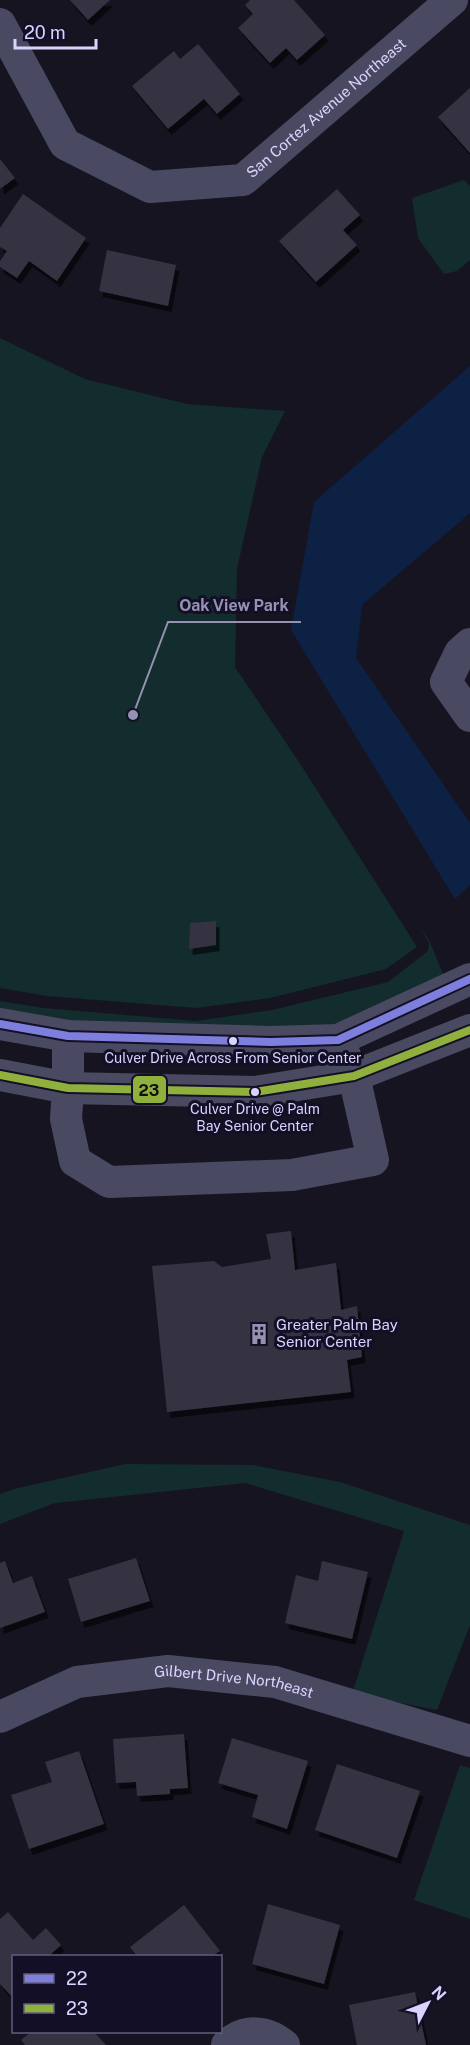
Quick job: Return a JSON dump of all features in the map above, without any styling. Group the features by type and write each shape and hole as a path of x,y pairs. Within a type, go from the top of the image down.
{"street":[{"name":"San Cortez Avenue Northeast","path":"0,24 65,144 150,187 243,180 452,0"},
{"path":"470,644 460,653 446,682 470,716"},
{"path":"0,1024 68,1036 271,1042 338,1040 470,979"},
{"path":"0,1075 68,1088 255,1092 354,1076 470,1030"},
{"path":"68,1036 66,1119 75,1161 109,1182 292,1174 373,1160 354,1076 338,1040"},
{"name":"Gilbert Drive Northeast","path":"0,1717 77,1682 168,1671 274,1682 470,1741"},
{"path":"227,2045 233,2039 245,2034 259,2033 272,2036 284,2045"}],"green space":[{"path":"464,180 470,186 470,260 457,271 444,274 418,238 412,198"},
{"path":"0,338 85,379 187,404 285,411 262,457 237,569 235,667 299,762 417,947 386,969 270,998 196,1008 47,996 0,988"},
{"path":"420,927 429,940 444,976 336,1025 273,1027 71,1021 0,1009 0,1001 44,1008 196,1021 272,1010 388,982 428,951 429,943"},
{"path":"125,1464 253,1465 340,1482 470,1525 470,1625 437,1710 352,1694 404,1531 245,1483 55,1503 0,1524 0,1494"},
{"path":"460,1765 470,1768 470,1919 414,1900"}],"water":[{"path":"470,366 470,513 362,605 356,658 470,823 470,885 455,899 291,630 314,502"}],"building":[{"path":"70,0 110,0 88,20"},
{"path":"250,0 294,0 325,35 297,60 286,48 270,63 238,28 253,14 245,5"},
{"path":"198,44 240,94 217,114 204,99 168,129 132,86 174,51 180,59"},
{"path":"470,88 470,153 438,117"},
{"path":"0,159 15,178 0,189"},
{"path":"337,189 360,215 343,230 357,245 316,282 279,241"},
{"path":"23,194 86,238 57,281 29,261 17,278 0,267 0,261 7,251 0,247 0,228"},
{"path":"107,250 176,265 168,306 99,291"},
{"path":"216,921 216,945 189,949 190,923"},
{"name":"Greater Palm Bay Senior Center","path":"291,1231 295,1270 336,1263 341,1310 357,1306 362,1357 347,1360 351,1392 167,1412 152,1266 214,1261 222,1267 271,1259 266,1234"},
{"path":"136,1558 150,1601 81,1622 68,1579"},
{"path":"5,1561 13,1583 32,1576 45,1612 0,1628 0,1563"},
{"path":"322,1561 368,1572 352,1639 285,1623 296,1575 318,1581"},
{"path":"184,1734 188,1788 170,1789 170,1794 137,1796 136,1782 116,1783 113,1739"},
{"path":"232,1738 308,1761 287,1829 252,1817 258,1795 218,1783"},
{"path":"79,1751 104,1824 29,1849 11,1795 52,1782 45,1762"},
{"path":"337,1764 420,1791 397,1858 315,1830"},
{"path":"268,1904 340,1925 324,1984 252,1964"},
{"path":"184,1905 220,1951 214,1955 136,1955 130,1947"},
{"path":"8,1912 33,1940 46,1928 61,1945 50,1955 12,1955 12,1997 0,1984 0,1919"},
{"path":"415,1992 426,2045 357,2045 349,2005"},
{"path":"30,2033 95,2033 106,2045 25,2045 21,2040"}],"transit line":[{"name":"22","path":"0,1024 68,1036 271,1042 338,1040 470,979"},
{"name":"23","path":"0,1075 68,1088 255,1092 354,1076 470,1030"}],"place":[{"name":"Oak View Park","path":"133,715"},
{"name":"Culver Drive Across From Senior Center","path":"233,1041"},
{"name":"Culver Drive @ Palm Bay Senior Center","path":"255,1092"},
{"name":"Greater Palm Bay Senior Center","path":"259,1334"}]}
